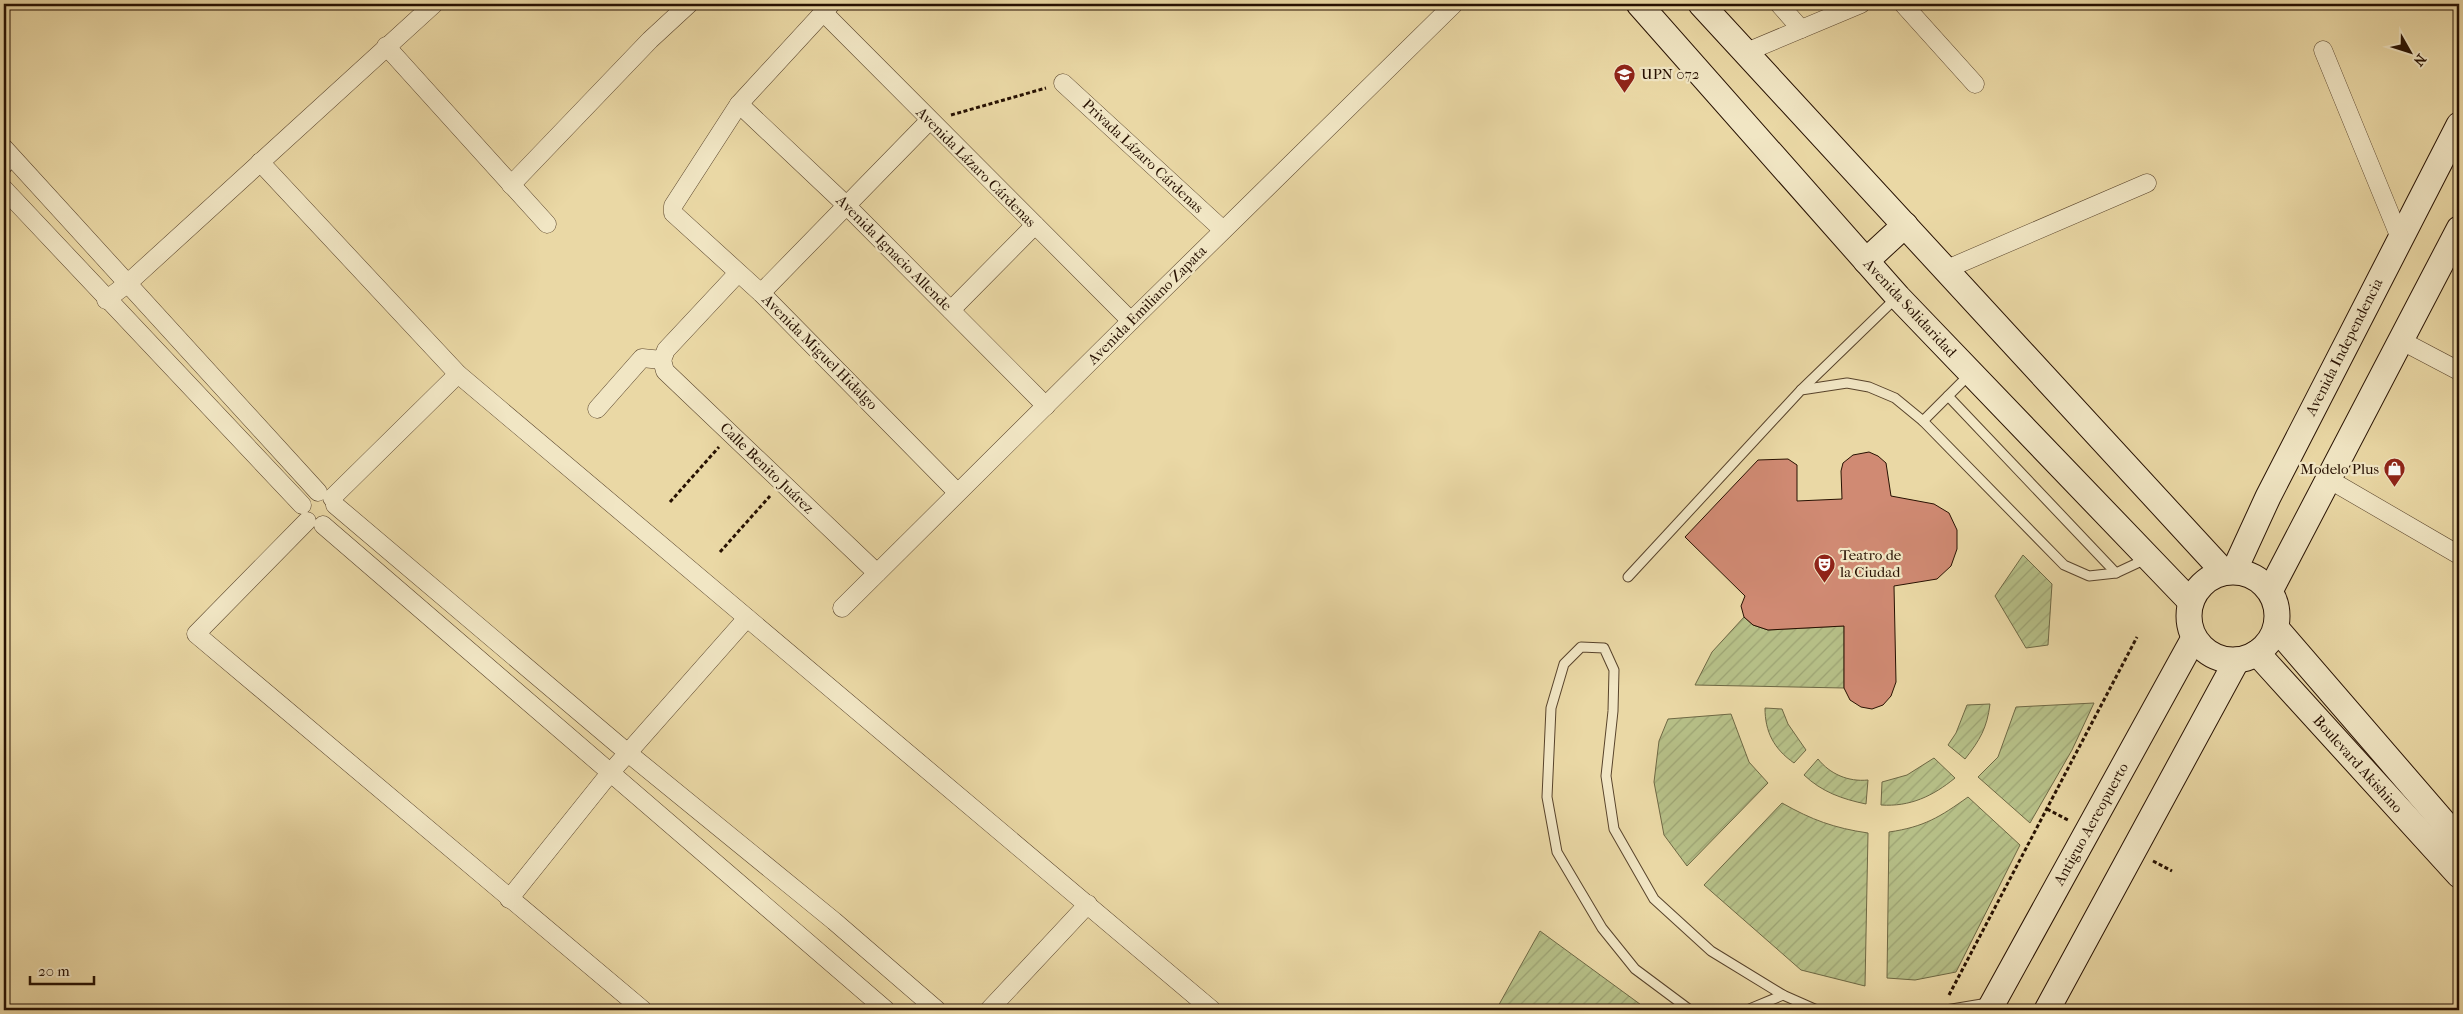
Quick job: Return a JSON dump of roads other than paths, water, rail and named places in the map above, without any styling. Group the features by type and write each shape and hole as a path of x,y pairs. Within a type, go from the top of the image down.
{"main road":[{"name":"Avenida Solidaridad","path":"1639,4 1898,297 2191,602"},
{"path":"1701,4 1744,53 2229,572"},
{"name":"Avenida Independencia","path":"2229,572 2459,124"},
{"path":"1866,261 1905,224"},
{"path":"2270,591 2330,480 2459,229"},
{"path":"2047,1010 2247,657 2272,638 2276,628 2278,615 2276,603 2270,591 2260,581 2248,574 2229,572 2210,578 2198,589 2191,602 2188,614 2194,638 2212,655 2224,660 2247,657"},
{"name":"Boulevard Akishino","path":"2276,628 2459,840"},
{"name":"Antiguo Aereopuerto","path":"1991,1006 2194,638"},
{"name":"Boulevard Akishino","path":"2247,657 2459,875"}],"street":[{"path":"106,300 127,284 434,4"},
{"path":"511,185 650,40 689,4"},
{"name":"Avenida Emiliano Zapata","path":"842,608 1130,320 1454,4"},
{"path":"1778,4 1801,29"},
{"path":"1744,53 1861,4"},
{"path":"1903,4 1975,84"},
{"path":"739,104 827,8"},
{"name":"Avenida Lázaro Cárdenas","path":"827,8 929,121 1130,320"},
{"path":"386,46 546,224"},
{"path":"2324,50 2400,238"},
{"name":"Privada Lázaro Cárdenas","path":"1064,83 1223,230"},
{"name":"Avenida Ignacio Allende","path":"739,104 846,205 1046,406"},
{"name":"Avenida Miguel Hidalgo","path":"739,104 673,206 676,218 761,293 958,492"},
{"path":"761,293 929,121"},
{"path":"7,160 127,284 328,498 628,753 834,921 937,1010"},
{"path":"260,162 458,374 1212,1010"},
{"path":"1947,269 2147,184"},
{"path":"4,189 311,517 886,1010"},
{"path":"951,310 1035,225"},
{"path":"597,409 642,358 662,360 666,350 738,273"},
{"path":"2402,341 2459,371"},
{"name":"Calle Benito Juárez","path":"662,360 666,371 877,573"},
{"path":"328,498 458,374"},
{"path":"2330,480 2459,555"},
{"path":"328,498 311,494 311,517 196,634 643,1010"},
{"path":"311,517 330,520 335,514 328,498"},
{"path":"509,899 610,773 746,618"},
{"path":"989,1010 1088,904"}],"lane":[{"path":"1628,577 1801,390 1898,297"},
{"path":"1923,421 1971,373"},
{"path":"1801,390 1847,383 1870,387 1895,398 1923,421 2064,565 2089,576 2116,573 2148,558"},
{"path":"1948,396 2116,573"},
{"path":"1690,1010 1635,969 1602,928 1557,852 1547,797 1551,708 1564,664 1581,647 1604,648 1614,670 1613,711 1606,776 1614,828 1654,899 1712,950 1783,996 1817,1010"},
{"path":"1747,1010 1783,996"},
{"path":"1946,1006 1991,1006"}],"place":[{"name":"UPN 072","path":"1625,93"},
{"name":"Modelo Plus","path":"2395,488"},
{"name":"Teatro de la Ciudad","path":"1824,583"}]}
